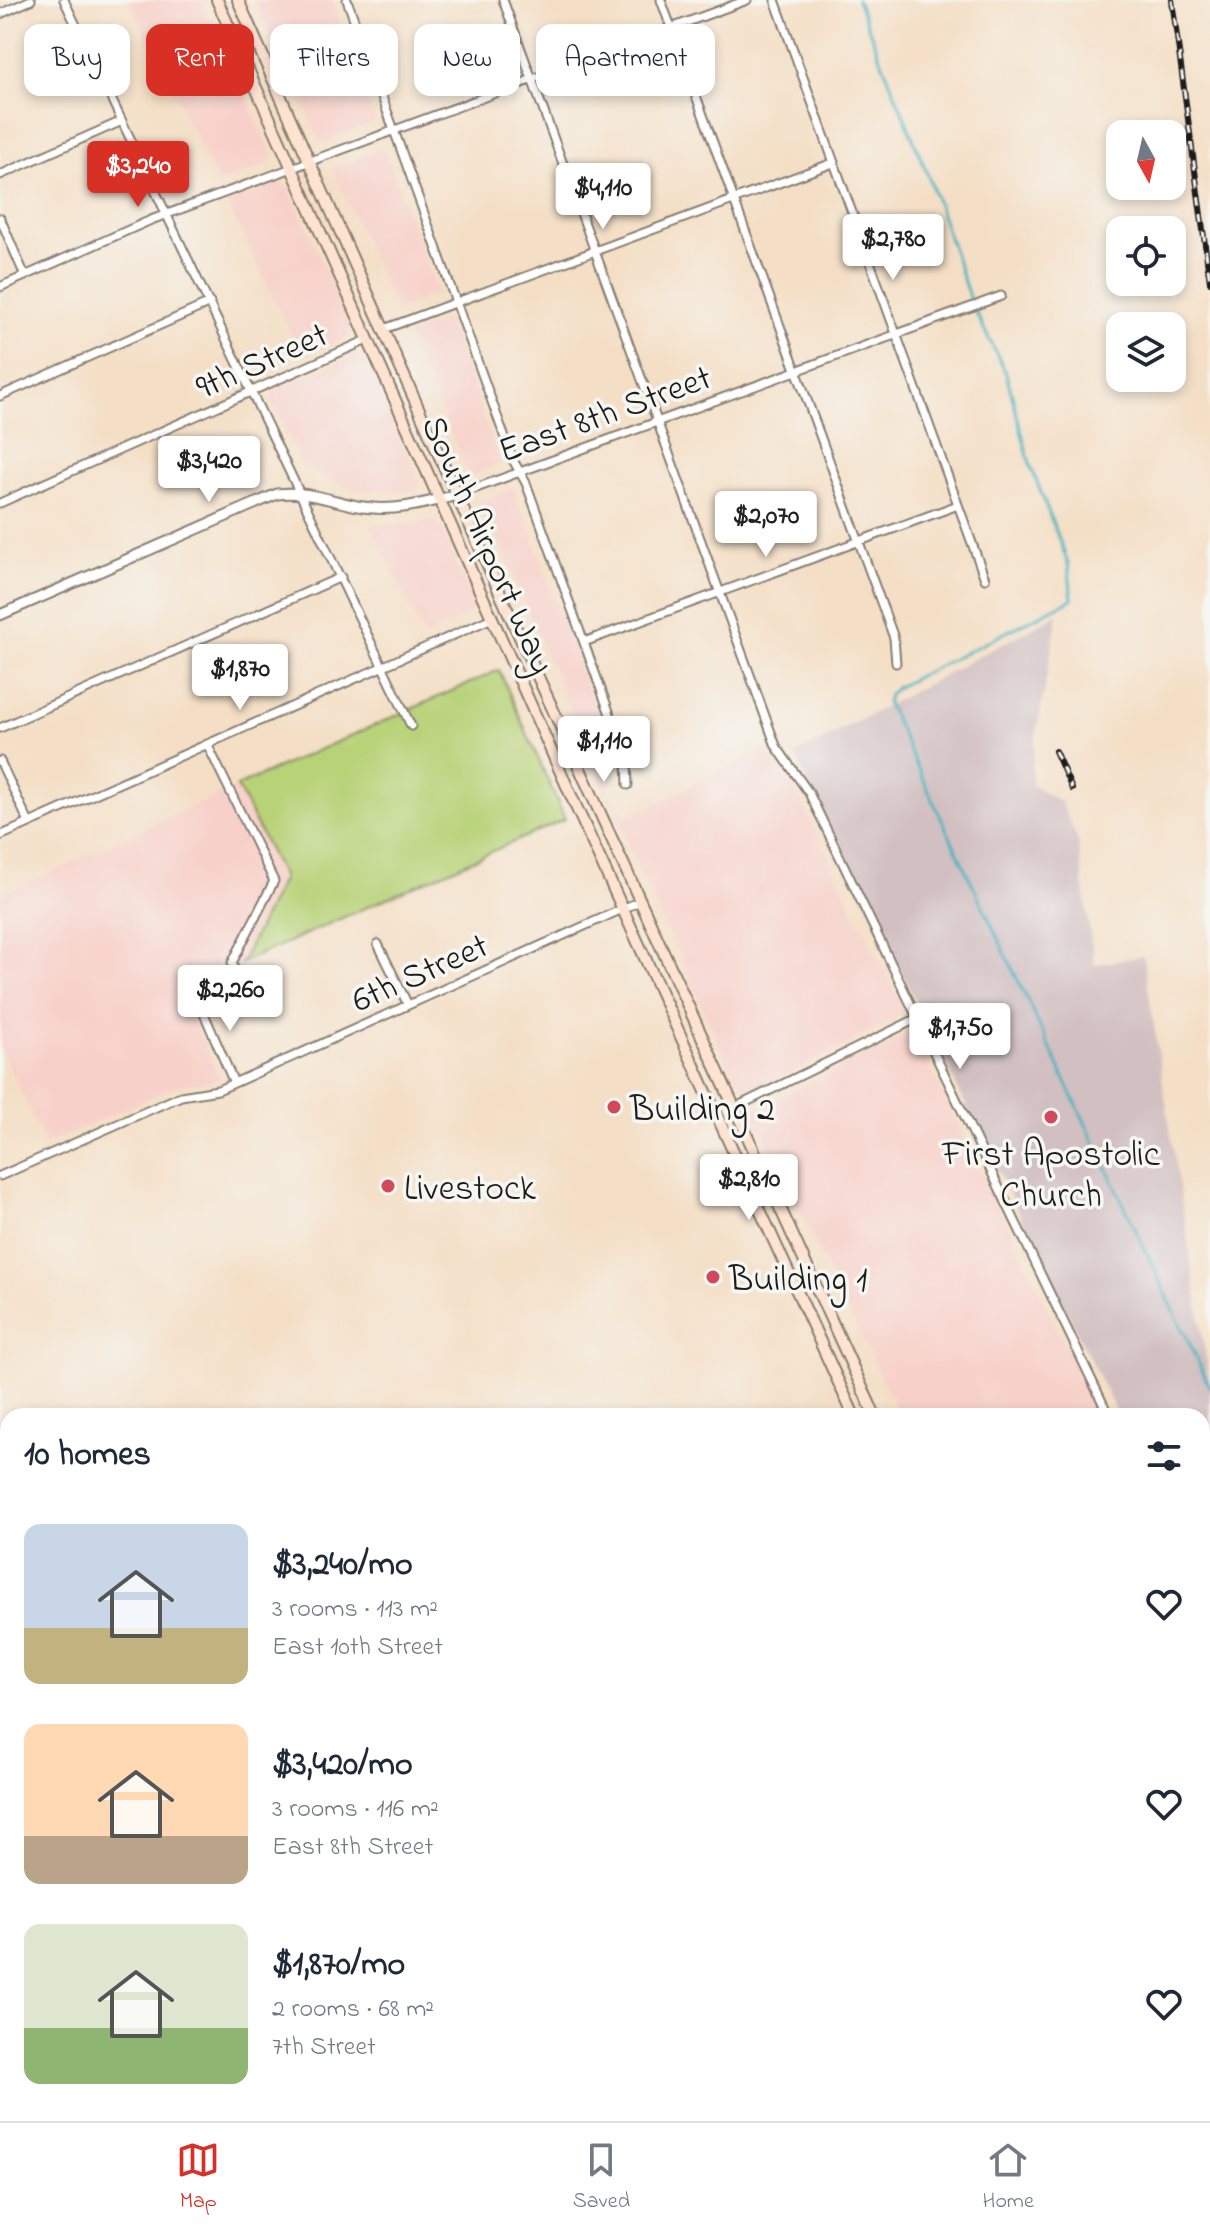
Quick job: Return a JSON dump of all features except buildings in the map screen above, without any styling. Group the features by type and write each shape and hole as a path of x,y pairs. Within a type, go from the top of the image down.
{"main road":[{"name":"South Airport Way","path":"217,0 622,909 850,1408"},
{"name":"South Airport Way","path":"238,0 638,902 871,1408"}],"street":[{"path":"0,14 31,0"},
{"path":"64,0 411,726"},
{"path":"347,0 392,131 627,761 628,785"},
{"path":"503,0 776,746 809,793 1105,1408"},
{"path":"661,0 670,24"},
{"path":"685,24 747,0"},
{"path":"775,0 985,579"},
{"path":"0,287 168,214 536,79"},
{"path":"696,96 894,638 896,663"},
{"path":"0,175 122,121"},
{"path":"384,329 833,163"},
{"path":"0,218 25,276"},
{"name":"East 8th Street","path":"0,615 268,496 301,491 377,508 409,507 457,495 1001,296"},
{"path":"0,396 210,303"},
{"name":"9th Street","path":"0,503 367,340"},
{"path":"584,642 958,505"},
{"path":"0,728 341,577"},
{"path":"0,836 492,618"},
{"path":"207,744 274,881 232,963 236,972 232,979 218,982 196,995 234,1083"},
{"path":"0,761 29,823"},
{"name":"6th Street","path":"1,1174 181,1096 218,1090 638,902"},
{"path":"378,944 408,1005"},
{"path":"734,1108 918,1018"}],"shaded area":[{"path":"129,0 200,0 211,24 146,24 146,35"},
{"path":"254,0 332,0 340,24 270,24 270,34"},
{"path":"176,96 245,96 273,155 269,164 218,183"},
{"path":"299,96 366,96 375,122 321,143"},
{"path":"384,149 438,293 396,310 332,168"},
{"path":"280,183 289,187 351,328 347,338 302,358 227,202"},
{"path":"448,319 501,464 470,476 407,335"},
{"path":"356,355 365,359 420,482 417,489 405,493 353,490 302,465 271,400 275,391"},
{"path":"514,488 613,758 608,793 628,817 766,749 798,795 905,1014 750,1094 734,1076 618,822 481,501"},
{"path":"431,520 439,523 476,610 425,637 371,526"},
{"path":"1058,614 1034,746 1031,785 1061,802 1078,841 1094,965 1143,956 1210,1383 1210,1408 1114,1408 795,755"},
{"path":"237,786 283,878 241,962 251,983 190,1012 220,1079 174,1087 45,1145 0,1047 0,895"},
{"path":"913,1032 1096,1408 896,1408 751,1112"}],"green space":[{"path":"499,670 565,819 241,963 283,878 237,786"}],"waterway":[{"path":"857,0 929,178 971,303 1006,373 1030,464 1068,563 1072,599 897,687 889,695 887,703 1210,1387"}],"railway":[{"path":"1172,0 1210,282"},
{"path":"1055,751 1072,789"}],"place":[{"name":"Building 2","path":"614,1107"},
{"name":"First Apostolic Church","path":"1051,1117"},
{"name":"Livestock","path":"388,1186"},
{"name":"Building 1","path":"713,1277"}]}
